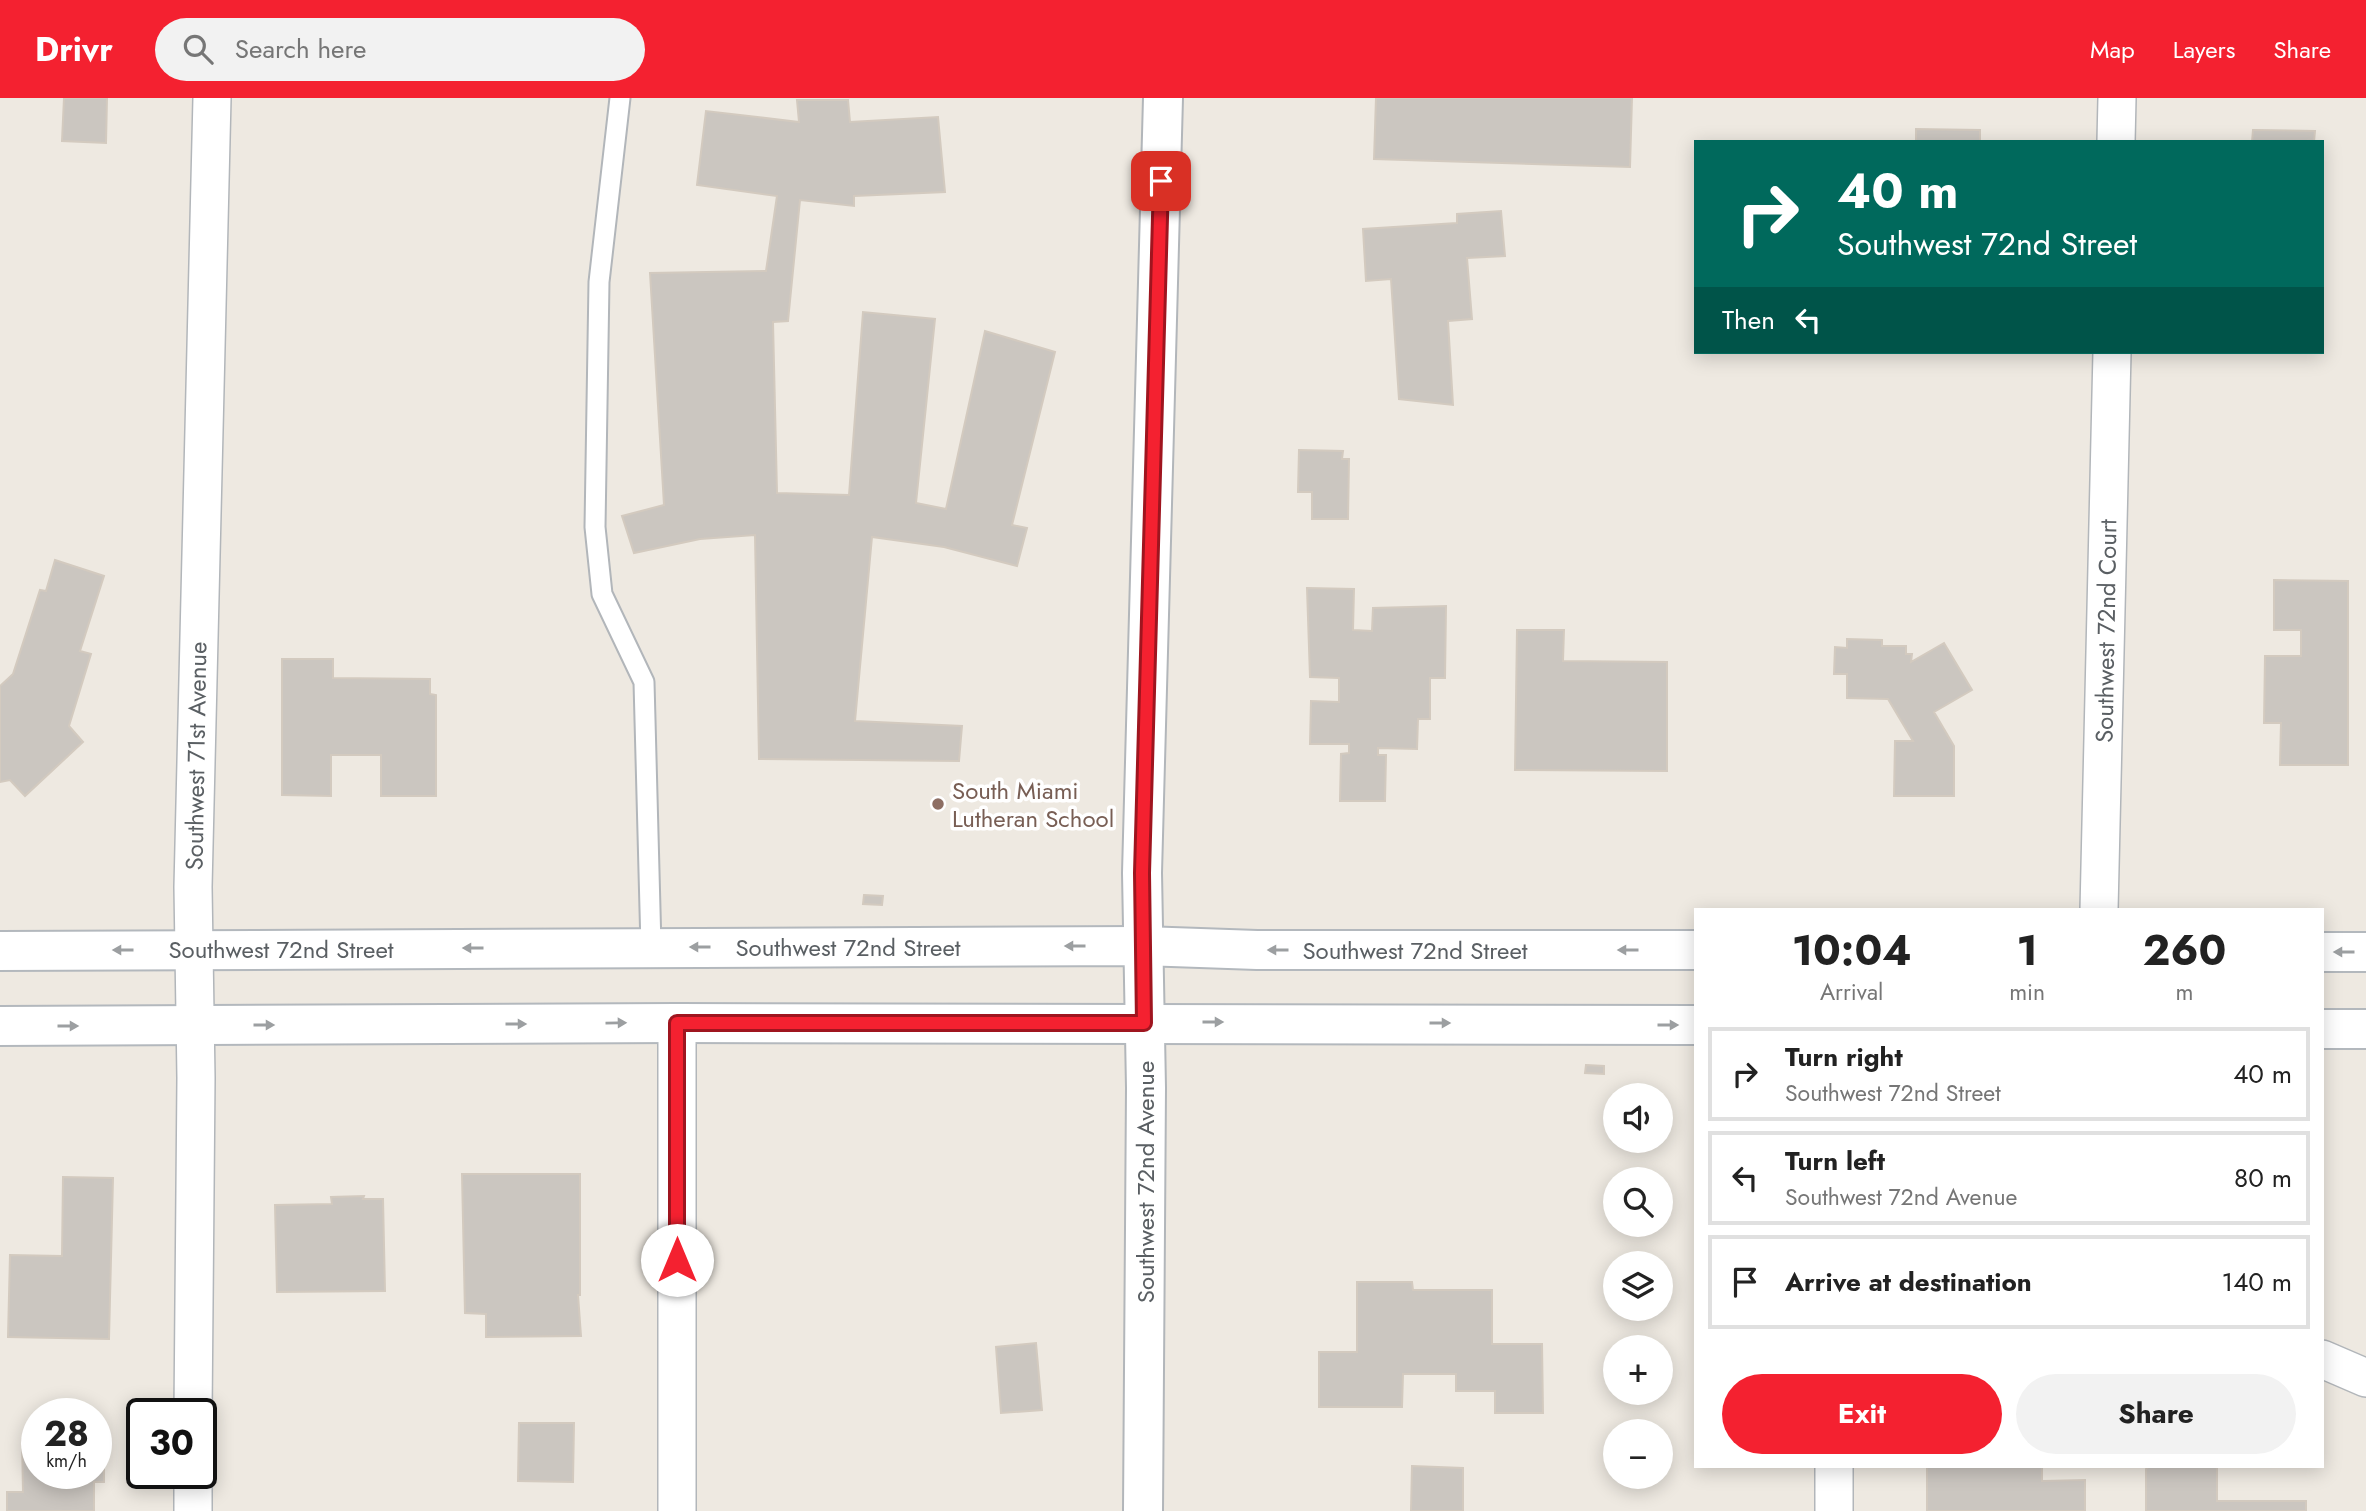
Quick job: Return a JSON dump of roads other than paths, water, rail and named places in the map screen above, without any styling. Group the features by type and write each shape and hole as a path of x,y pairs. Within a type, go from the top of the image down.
{"main road":[{"name":"Southwest 72nd Avenue","path":"1143,1511 1142,873 1163,98"},
{"name":"Southwest 72nd Street","path":"0,951 1143,946 1257,950 1694,950"},
{"path":"2324,952 2366,952"},
{"path":"0,1026 677,1023 1694,1025"},
{"path":"2324,1029 2366,1029"}],"street":[{"name":"Southwest 71st Avenue","path":"193,1398 194,950 212,98"},
{"path":"2116,140 2117,98"},
{"name":"Southwest 72nd Court","path":"2099,908 2112,354"},
{"path":"677,1023 677,1511"},
{"path":"2324,1360 2366,1378"},
{"path":"1834,1468 1834,1511"},
{"path":"193,1489 193,1511"}],"lane":[{"path":"620,98 599,282 595,527 602,594 644,682 651,947"}],"place":[{"name":"South Miami Lutheran School","path":"938,804"}]}
